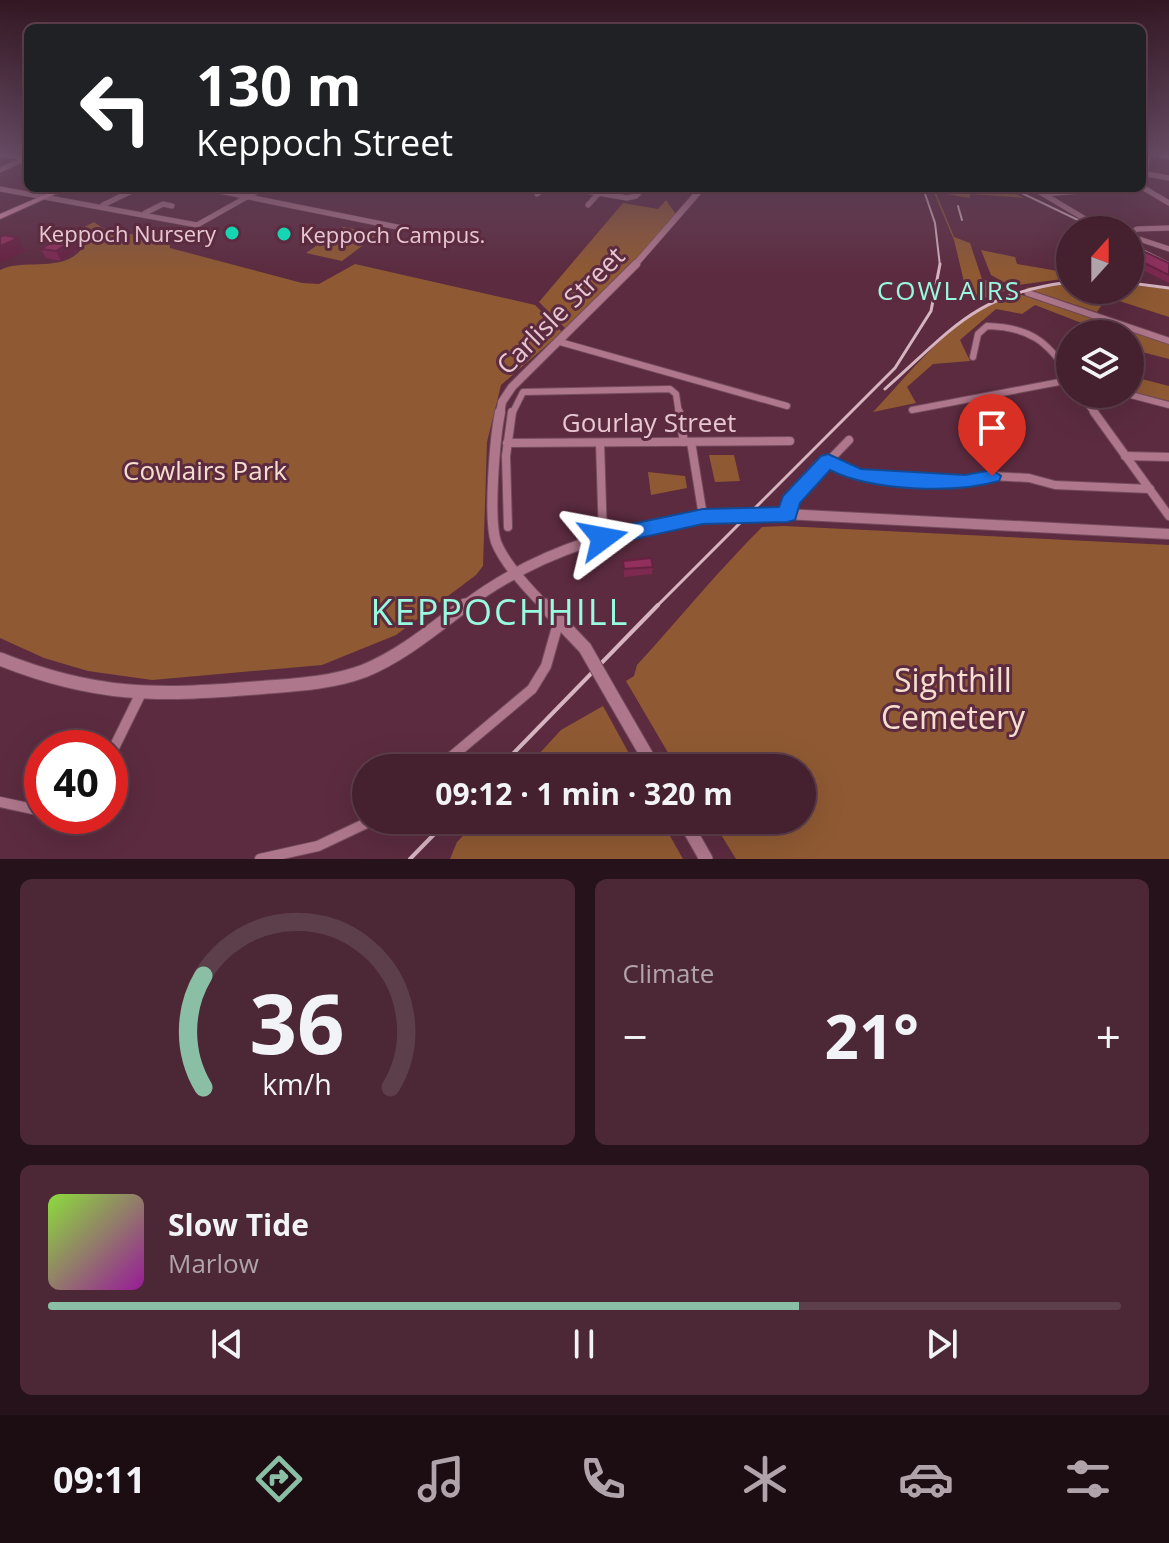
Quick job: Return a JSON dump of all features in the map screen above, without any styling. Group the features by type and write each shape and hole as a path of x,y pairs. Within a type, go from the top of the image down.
{"main road":[{"path":"0,217 56,192"}],"street":[{"path":"21,192 197,225 256,192"},
{"path":"101,206 130,192"},
{"path":"224,192 407,229"},
{"path":"594,192 636,196 639,192"},
{"name":"Carlisle Street","path":"646,754 585,648 514,572 499,550 495,533 493,450 505,394 560,342 698,192"},
{"path":"1041,192 1081,216"},
{"path":"1045,194 1068,192"},
{"path":"1151,192 1169,203"},
{"path":"588,205 599,193"},
{"path":"143,214 163,204 172,206"},
{"path":"1144,229 1169,228"},
{"path":"1144,240 1169,249"},
{"path":"1028,293 1169,341"},
{"path":"973,357 978,334 987,326 1008,326 1032,332 1046,340 1056,356"},
{"path":"560,342 787,406"},
{"path":"912,410 1056,381"},
{"name":"Carlisle Street","path":"508,527 507,443 516,401 523,392 674,390 688,442"},
{"path":"1144,398 1169,405"},
{"path":"1091,408 1169,516"},
{"name":"Gourlay Street","path":"507,443 790,441"},
{"path":"787,514 790,501 848,441"},
{"path":"688,442 703,516"},
{"path":"600,443 603,538"},
{"path":"1125,456 1169,457"},
{"path":"828,461 858,476 965,482 992,476 1029,478 1055,485 1150,489"},
{"path":"0,659 70,685 139,697 316,683 349,676 413,644 514,572 552,554 603,538 703,516 765,513 1169,534"},
{"path":"455,754 532,689 546,666 560,619"},
{"path":"123,730 139,697"},
{"path":"0,802 24,807"},
{"path":"260,859 318,846 352,830"},
{"path":"692,834 706,859"}],"green space":[{"path":"934,192 954,237 970,243 982,279 1010,289 984,298 967,294 954,240"},
{"path":"945,192 1012,192 1024,198 971,194 969,198"},
{"path":"666,200 677,216 569,332 539,302 623,203 658,209"},
{"name":"Cowlairs Park","path":"94,222 104,229 169,241 170,248 302,283 319,284 355,264 535,305 562,332 501,385 487,442 483,566 476,575 396,635 322,665 152,680 88,671 44,658 0,638 0,270 72,257 81,250 75,243 53,243"},
{"path":"343,227 378,234 342,261 306,253"},
{"path":"981,250 1015,257 1017,264 1056,271 1056,280 1011,286 991,275"},
{"path":"1056,285 1056,298 1025,288"},
{"path":"1144,286 1169,289 1169,317 1129,304 1144,304"},
{"path":"1016,293 1097,320 1074,320 1035,305 1022,314 996,309 960,340 970,361 933,364 907,387 916,403 873,412 938,342 975,312"},
{"path":"1073,304 1102,304 1097,312"},
{"path":"1144,336 1169,344 1169,359 1144,353"},
{"path":"1144,380 1169,386 1169,401 1144,395"},
{"path":"709,455 734,455 740,481 715,482"},
{"path":"648,472 685,476 687,488 651,495"},
{"name":"Sighthill Cemetery","path":"762,527 1169,545 1169,859 736,859 721,834 816,834 816,754 669,754 626,681 634,676 637,665"},
{"path":"603,706 629,754 539,754 561,730"},
{"path":"465,834 669,834 683,859 450,859 457,842"}],"building":[{"path":"0,237 18,238 0,246"},
{"path":"61,237 75,239 56,251 41,249"},
{"path":"1144,251 1169,263 1169,275 1144,263"},
{"path":"651,558 653,567 624,569 623,561"}],"railway":[{"path":"924,192 935,223 940,265"},
{"path":"1020,192 1070,216"},
{"path":"958,206 962,220"},
{"path":"1144,251 1169,263"},
{"path":"658,605 895,368 931,311 940,265"},
{"path":"885,389 948,332 987,305 1010,295 1056,285"},
{"path":"1144,285 1169,288"},
{"path":"513,754 658,605"},
{"path":"410,859 434,834"}],"place":[{"name":"Keppoch Nursery","path":"232,233"},
{"name":"Keppoch Campus.","path":"284,234"}],"district":[{"name":"COWLAIRS","path":"949,290"},
{"name":"KEPPOCHHILL","path":"500,611"}],"route":[{"path":"603,538 703,516 787,514 790,501 828,461 858,476 965,482 992,476"}]}
